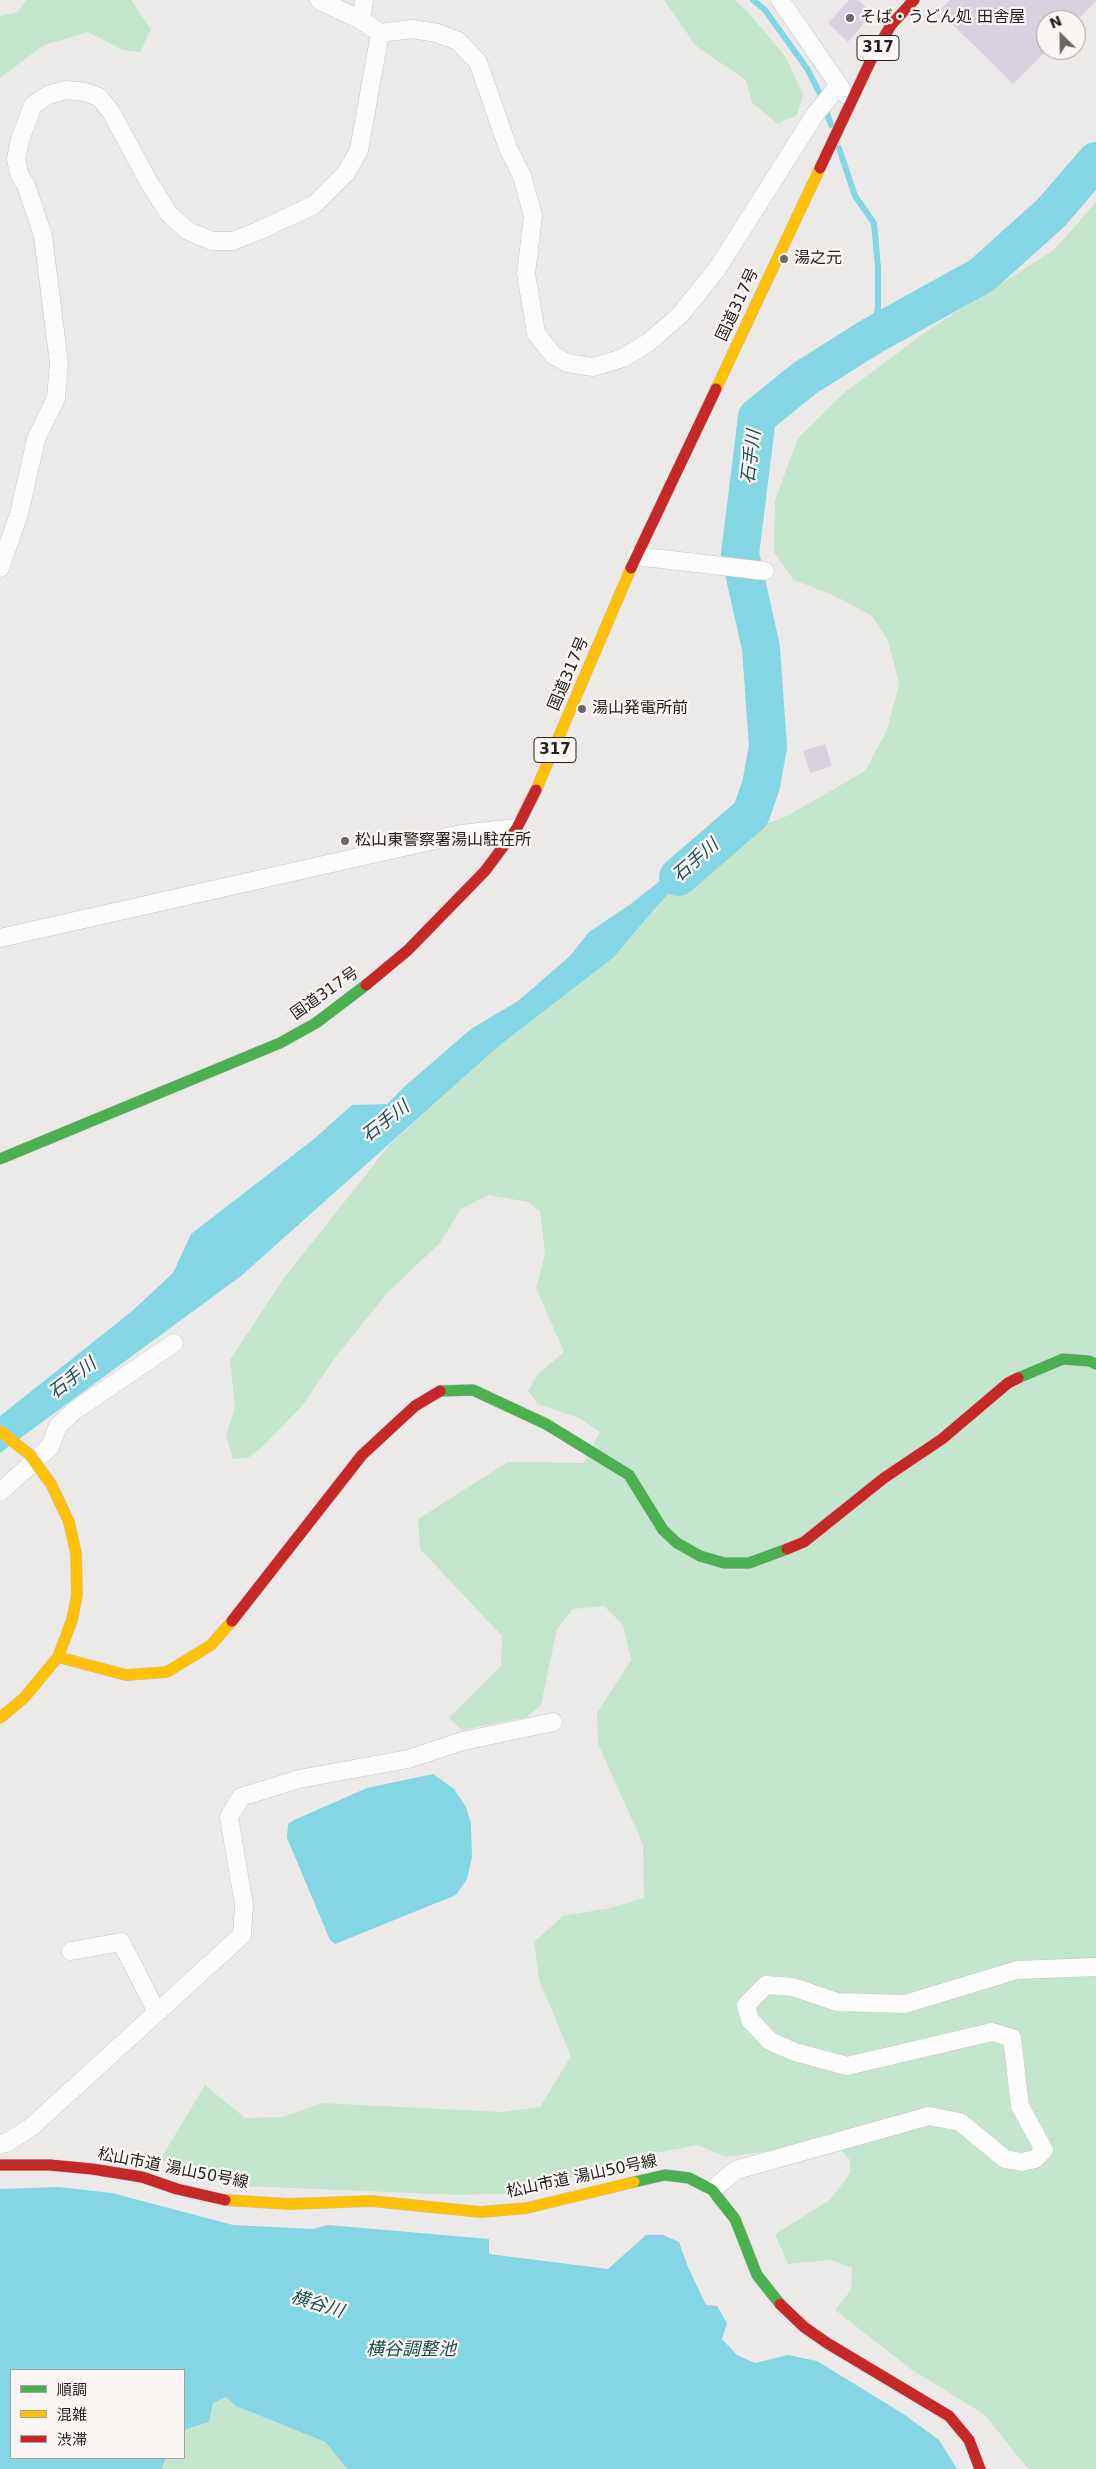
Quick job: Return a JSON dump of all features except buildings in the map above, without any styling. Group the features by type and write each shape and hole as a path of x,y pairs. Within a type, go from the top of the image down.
{"main road":[{"name":"国道317号","path":"0,1159 272,1047 316,1023 342,1005 408,950 485,871 517,828 556,746 636,556 852,103 891,25 914,0"},
{"path":"58,1657 126,1675 168,1672 211,1645 250,1599 362,1455 415,1406 440,1391 473,1390 546,1424 629,1476 663,1530 677,1543 700,1556 724,1563 749,1563 804,1542 884,1478 942,1438 1008,1383 1063,1360 1089,1361 1096,1364"},
{"path":"0,1431 30,1455 51,1484 69,1522 76,1554 77,1595 72,1620 58,1657 24,1698 1,1715"},
{"name":"松山市道 湯山50号線","path":"0,2165 50,2165 92,2169 142,2177 177,2189 227,2200 289,2204 371,2201 481,2212 527,2208 665,2175 688,2178 712,2190 735,2219 756,2276 785,2310 804,2327 827,2342 950,2416 969,2440 980,2469"}],"street":[{"path":"319,0 361,20 380,33 412,29 437,33 458,42 478,62 508,148 522,176 534,216 526,274 536,333 553,355 567,363 593,367 623,358 649,342 680,315 717,269 814,116 838,86"},
{"path":"361,20 364,0"},
{"path":"780,0 838,86 852,103"},
{"path":"0,568 19,514 36,439 56,398 59,363 42,236 26,185 19,174 16,159 20,140 33,105 48,95 66,90 85,92 98,97 111,112 150,184 169,214 188,231 212,241 233,241 258,232 314,205 346,173 359,150 380,33"},
{"path":"636,556 765,571"},
{"path":"0,938 461,834 517,828"},
{"path":"0,1492 50,1447 58,1426 74,1411 174,1343"},
{"path":"0,2144 6,2143 30,2128 242,1935 244,1905 229,1816 241,1797 299,1779 408,1759 463,1741 553,1722"},
{"path":"72,1951 121,1942 157,2012"},
{"path":"712,2190 736,2170 929,2116 960,2122 1005,2159 1022,2162 1035,2159 1044,2150 1020,2106 1012,2038 992,2032 847,2066 795,2052 770,2041 750,2020 746,2005 766,1985 793,1987 837,2002 906,2004 1017,1970 1096,1967"}],"green space":[{"path":"26,0 131,0 151,29 140,52 123,50 88,32 44,45 0,78 0,16 18,12"},
{"path":"664,0 735,0 746,10 786,57 803,95 797,115 778,124 752,103 746,80 696,46"},
{"path":"1096,202 1096,2469 1028,2469 984,2414 912,2370 835,2310 851,2290 852,2268 831,2260 788,2264 775,2234 830,2200 850,2173 850,2160 830,2138 770,2151 727,2157 697,2145 650,2154 592,2170 530,2193 460,2195 243,2186 160,2160 205,2085 245,2118 283,2117 322,2103 502,2112 540,2107 571,2056 539,1980 534,1942 563,1916 610,1908 644,1898 643,1844 598,1744 597,1713 631,1660 623,1625 604,1606 573,1609 557,1629 541,1705 527,1717 462,1730 449,1718 501,1666 502,1636 420,1549 418,1519 508,1462 584,1463 600,1432 579,1418 538,1404 528,1391 538,1374 564,1352 536,1288 545,1254 540,1211 528,1202 489,1195 461,1209 440,1243 388,1292 334,1359 302,1406 262,1447 248,1458 233,1459 226,1435 235,1408 230,1360 284,1278 391,1143 500,1045 613,958 658,905 716,843 787,816 865,771 887,730 899,684 888,641 872,616 835,596 794,580 774,552 775,500 798,438 845,392 931,328 1054,250"},
{"path":"226,2397 236,2406 325,2442 347,2469 161,2469 166,2459 185,2459 185,2430 209,2422 213,2403"}],"water":[{"path":"716,843 658,905 613,958 500,1045 241,1276 0,1453 0,1416 131,1312 173,1273 191,1234 314,1139 352,1105 387,1104 471,1029 518,1001 570,956 589,932 632,903 680,865"},
{"path":"433,1774 454,1789 466,1807 471,1824 472,1857 467,1879 456,1895 335,1944 330,1940 287,1838 288,1824 367,1788"},
{"name":"横谷調整池","path":"59,2187 112,2193 233,2225 313,2229 328,2225 489,2239 489,2254 608,2269 646,2235 663,2235 679,2242 688,2267 706,2305 717,2306 727,2323 722,2339 737,2355 755,2363 788,2355 817,2361 905,2415 939,2440 957,2469 347,2469 325,2442 236,2406 226,2397 213,2403 209,2422 185,2430 185,2369 10,2369 10,2459 166,2459 161,2469 0,2469 0,2189"}],"waterway":[{"path":"753,0 765,10 808,70 822,98 831,125"},
{"path":"839,148 855,196 874,223 878,268 878,308 872,336"},
{"name":"石手川","path":"678,877 751,814 761,785 768,747 761,648 740,554 757,417 805,378 872,336 982,275 1051,213 1096,161"}],"traffic: fast":[{"path":"0,1159 280,1043 316,1023 366,985"},
{"path":"1018,1378 1063,1359 1089,1361 1096,1364"},
{"path":"440,1391 473,1390 546,1424 629,1475 663,1530 677,1543 700,1556 724,1563 749,1563 787,1549"},
{"path":"634,2182 665,2175 689,2178 712,2190 735,2219 757,2275 780,2304"}],"traffic: slow":[{"path":"716,389 820,168"},
{"path":"536,790 631,568"},
{"path":"0,1431 30,1455 51,1484 69,1522"},
{"path":"0,1718 24,1698 58,1657 72,1620 77,1595 76,1554 69,1522"},
{"path":"58,1657 126,1675 167,1672 211,1645 232,1621"},
{"path":"225,2200 289,2204 371,2201 481,2212 527,2208 634,2182"}],"traffic: jam":[{"path":"820,168 871,60 891,25 914,0"},
{"path":"631,568 716,389"},
{"path":"366,985 408,950 485,871 517,828 536,790"},
{"path":"787,1549 804,1542 884,1478 942,1439 1008,1383 1018,1378"},
{"path":"232,1621 362,1455 415,1406 440,1391"},
{"path":"0,2165 50,2165 92,2169 142,2177 177,2189 225,2200"},
{"path":"780,2304 804,2327 827,2343 949,2416 969,2440 980,2469"}],"place":[{"name":"そば・うどん処 田舎屋","path":"850,18"},
{"name":"湯之元","path":"784,259"},
{"name":"湯山発電所前","path":"582,709"},
{"name":"松山東警察署湯山駐在所","path":"345,841"}],"water label":[{"name":"横谷川","path":"317,2305"}]}
